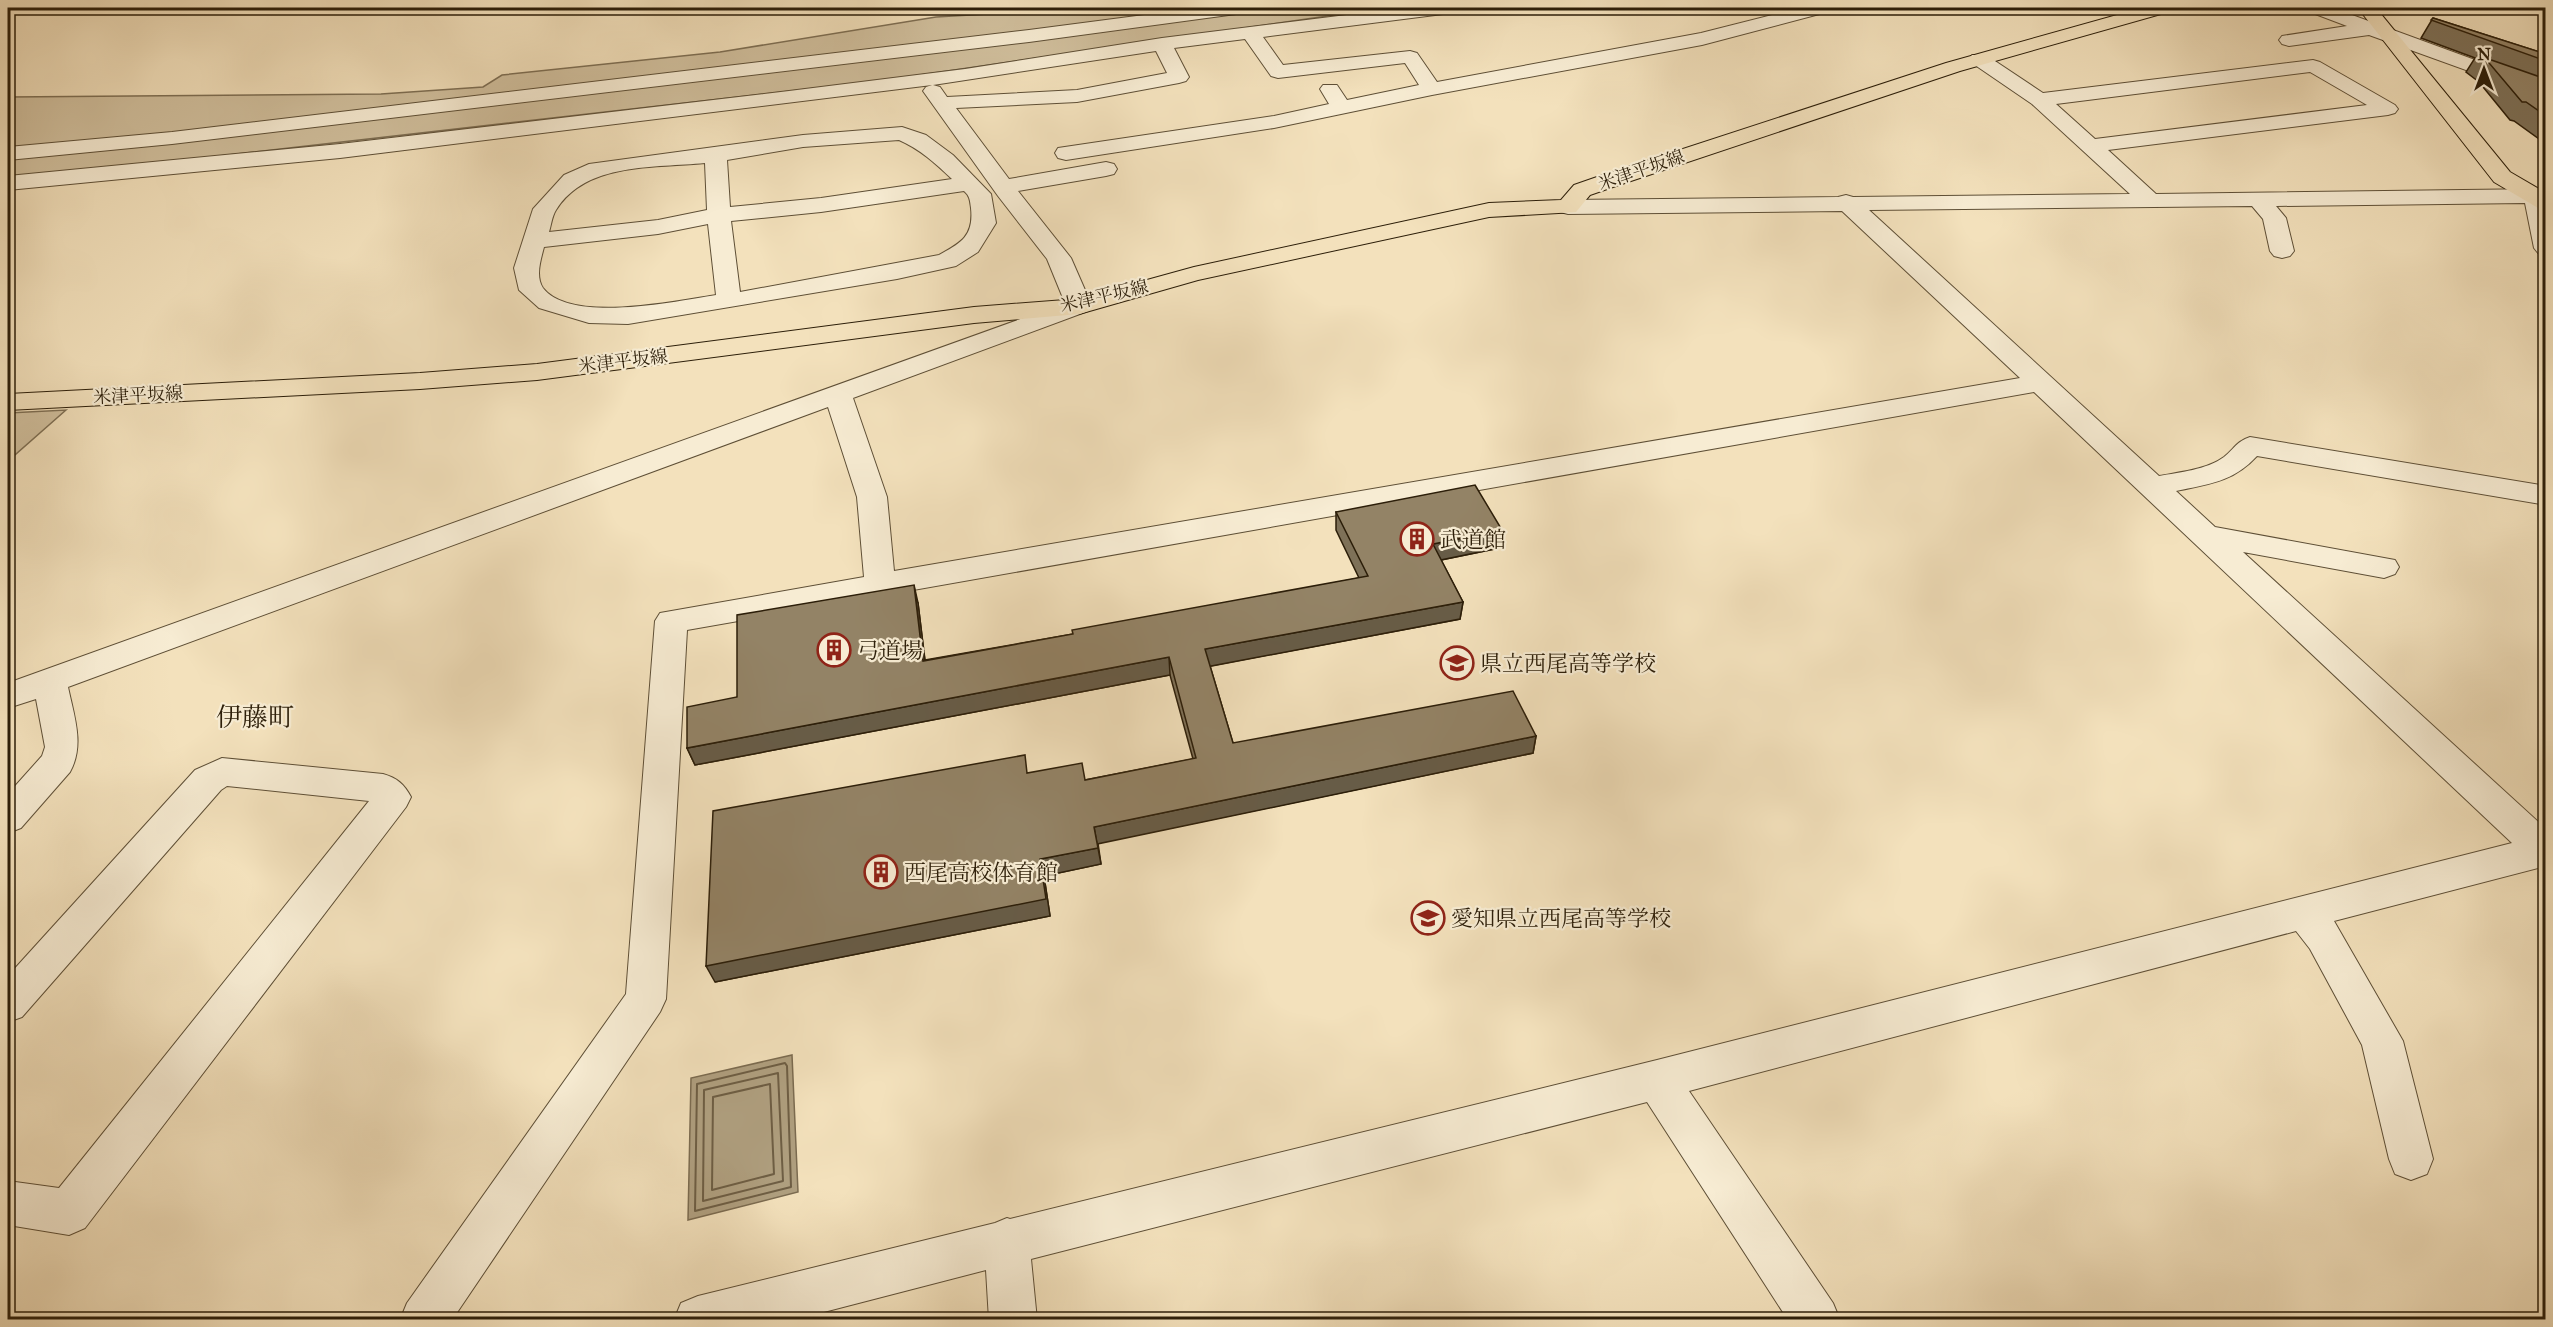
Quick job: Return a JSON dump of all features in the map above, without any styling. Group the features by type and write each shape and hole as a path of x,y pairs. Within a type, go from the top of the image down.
{"main road":[{"name":"米津平坂線","path":"8,402 420,381 537,372 974,315 1079,306 1194,274 1478,212 1568,207 1582,190 1605,182 1979,59 2161,8"},
{"path":"2367,8 2502,177 2542,199"},
{"path":"2401,16 2453,80"},
{"path":"2519,164 2534,182 2542,199"}],"street":[{"path":"8,154 196,135 1029,36 1236,8"},
{"path":"8,183 329,152 796,97 1061,61 1162,44 1443,8"},
{"path":"1066,153 1274,122 1432,89 1702,39 1820,8"},
{"path":"2317,8 2546,93"},
{"path":"2289,40 2369,28"},
{"path":"1250,32 1278,72 1410,57 1432,89"},
{"path":"796,97 820,101 1077,96 1179,76 1162,44"},
{"path":"1979,59 2039,100 2150,200"},
{"path":"938,97 1061,61"},
{"path":"2039,100 2313,66 2388,109 2090,146"},
{"path":"1316,67 1341,107"},
{"path":"8,696 1079,306 1059,258 1003,187 938,97"},
{"path":"902,133 926,145 980,194 984,224 970,247 947,261 729,301 628,316 589,315 548,303 531,290 526,268 544,210 572,180 597,169 716,155 859,135 902,133"},
{"path":"926,145 965,135"},
{"path":"716,155 719,215 729,301"},
{"path":"1003,187 1106,169"},
{"path":"536,241 658,227 719,215 821,205 968,184"},
{"path":"1568,207 1846,202 2542,199 2546,248"},
{"path":"2259,200 2274,218 2282,251"},
{"path":"1846,202 2545,851"},
{"path":"424,1320 646,999 671,621 2040,383"},
{"path":"837,393 872,497 880,585"},
{"path":"2152,487 2216,473 2234,463 2250,446 2546,496"},
{"path":"2204,535 2384,567"},
{"path":"8,818 58,762 62,747 50,680"},
{"path":"8,1203 69,1212 393,797 383,788 222,772 208,780 15,987"},
{"path":"698,1320 1657,1080 2545,851"},
{"path":"2303,912 2324,937 2382,1041 2411,1159"},
{"path":"1657,1080 1816,1320"},
{"path":"1007,1241 1013,1320"}],"shaded area":[{"path":"1058,8 1383,8 878,81 8,180 8,97 381,94 483,87 502,75 720,52 936,17"},
{"path":"66,410 8,461 8,413"}],"water":[{"path":"792,1055 798,1192 688,1220 691,1078"}],"building":[{"path":"2433,18 2546,54 2546,61 2431,20"},
{"path":"2477,55 2546,79 2546,116 2526,102 2522,102 2490,64"},
{"path":"1475,485 1502,530 1433,544 1463,602 1205,649 1233,743 1513,691 1536,736 1094,827 1098,848 1040,859 1046,899 706,966 713,811 1025,755 1027,773 1082,763 1085,780 1196,758 1169,657 687,748 687,707 737,697 737,615 914,585 923,661 1073,634 1072,630 1368,576 1336,512"}],"place":[{"name":"武道館","path":"1417,539"},
{"name":"弓道場","path":"834,650"},
{"name":"県立西尾高等学校","path":"1457,663"},
{"name":"西尾高校体育館","path":"881,872"},
{"name":"愛知県立西尾高等学校","path":"1428,918"}],"district":[{"name":"伊藤町","path":"255,717"}]}
